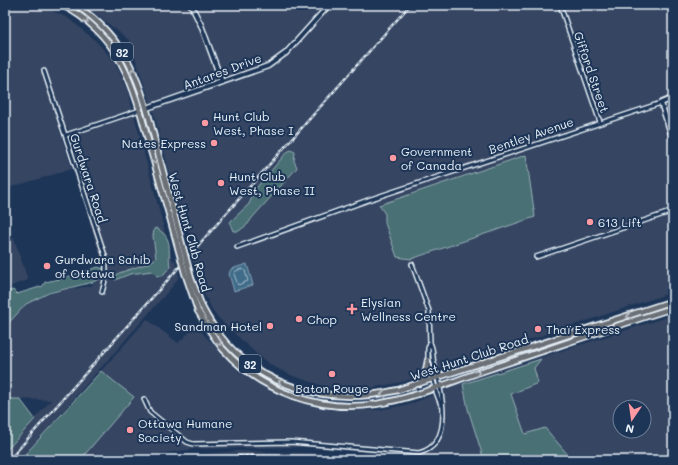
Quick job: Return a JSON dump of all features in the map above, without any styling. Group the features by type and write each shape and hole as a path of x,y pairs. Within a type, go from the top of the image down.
{"main road":[{"name":"West Hunt Club Road","path":"62,5 87,21 110,44 125,68 141,110 185,274 200,309 218,342 234,360 274,388 302,399 332,405 366,405 390,401 435,388 673,308"},
{"name":"West Hunt Club Road","path":"76,5 100,24 111,36 135,74 147,108 200,309 217,331 244,360 271,378 299,389 323,395 359,397 388,393 673,301"},
{"path":"141,110 147,108"},
{"path":"650,308 652,314"},
{"path":"608,323 610,329"},
{"path":"420,383 426,375 428,360"}],"street":[{"path":"190,5 201,25 222,82"},
{"name":"Antares Drive","path":"147,108 268,66 279,59 296,43 329,5"},
{"name":"Gifford Street","path":"560,5 600,122"},
{"name":"Gurdwara Road","path":"44,71 105,256 107,266 102,292"},
{"name":"Bentley Avenue","path":"237,246 673,98"},
{"path":"660,102 673,140"},
{"path":"66,135 141,110"},
{"path":"536,257 673,212"},
{"path":"412,264 429,312 430,343 428,348 428,360 435,388"},
{"path":"430,343 434,350 433,359 440,386"},
{"name":"West Hunt Club Road","path":"144,399 150,412 188,442 194,444 291,442 413,453 424,452 433,446 442,428 443,416 440,386"},
{"name":"West Hunt Club Road","path":"435,388 442,407"}],"shaded area":[{"path":"5,5 39,5 68,18 96,41 115,62 127,88 171,255 173,261 175,260 179,277 20,460 5,460 5,452 51,400 5,399 5,325 25,302 66,289 91,286 99,279 103,263 89,222 95,220 67,127 59,129 72,169 5,189"},
{"path":"84,5 673,5 673,292 403,382 360,390 329,388 293,376 274,367 260,357 214,313 203,292 194,262 193,263 188,245 194,238 184,228 153,110 129,40"},
{"path":"14,238 28,280 5,288 5,241"},
{"path":"673,315 673,460 490,460 464,382"},
{"path":"147,319 178,343 196,326 239,372 274,393 313,406 333,410 378,410 410,404 462,383 488,460 448,460 308,447 194,449 117,460 80,460 134,397 101,371"},
{"path":"237,451 316,453 424,460 247,458 210,460 144,460"}],"green space":[{"path":"291,150 295,152 294,161 297,167 296,169 248,224 239,231 233,231 230,223 231,221 249,204 257,187 287,152"},
{"path":"526,155 535,217 411,259 397,257 385,223 385,214 379,205"},
{"path":"156,228 166,236 168,240 170,267 162,276 157,276 152,271 130,274 115,280 115,276 119,273 149,263 156,258 153,236 154,229"},
{"path":"98,267 104,269 100,279 49,293 26,304 5,327 5,292 13,290 17,294 43,286 45,282"},
{"path":"541,359 534,368 538,383 511,394 525,434 545,428 569,456 610,460 484,460 468,409 463,384"},
{"path":"101,371 134,397 80,460 20,460"},
{"path":"5,399 20,399 35,419 5,452"}],"water":[{"path":"247,264 253,285 234,291 229,274 231,269"}],"railway":[{"path":"9,460 410,5"},
{"path":"176,460 268,456 360,460"}],"place":[{"name":"Hunt Club West, Phase I","path":"205,123"},
{"name":"Nates Express","path":"214,143"},
{"name":"Government of Canada","path":"393,158"},
{"name":"Hunt Club West, Phase II","path":"221,183"},
{"name":"613 Lift","path":"590,222"},
{"name":"Gurdwara Sahib of Ottawa","path":"47,266"},
{"name":"Elysian Wellness Centre","path":"352,309"},
{"name":"Chop","path":"299,319"},
{"name":"Sandman Hotel","path":"270,326"},
{"name":"Thaï Express","path":"538,329"},
{"name":"Baton Rouge","path":"332,374"},
{"name":"Ottawa Humane Society","path":"130,430"}]}
